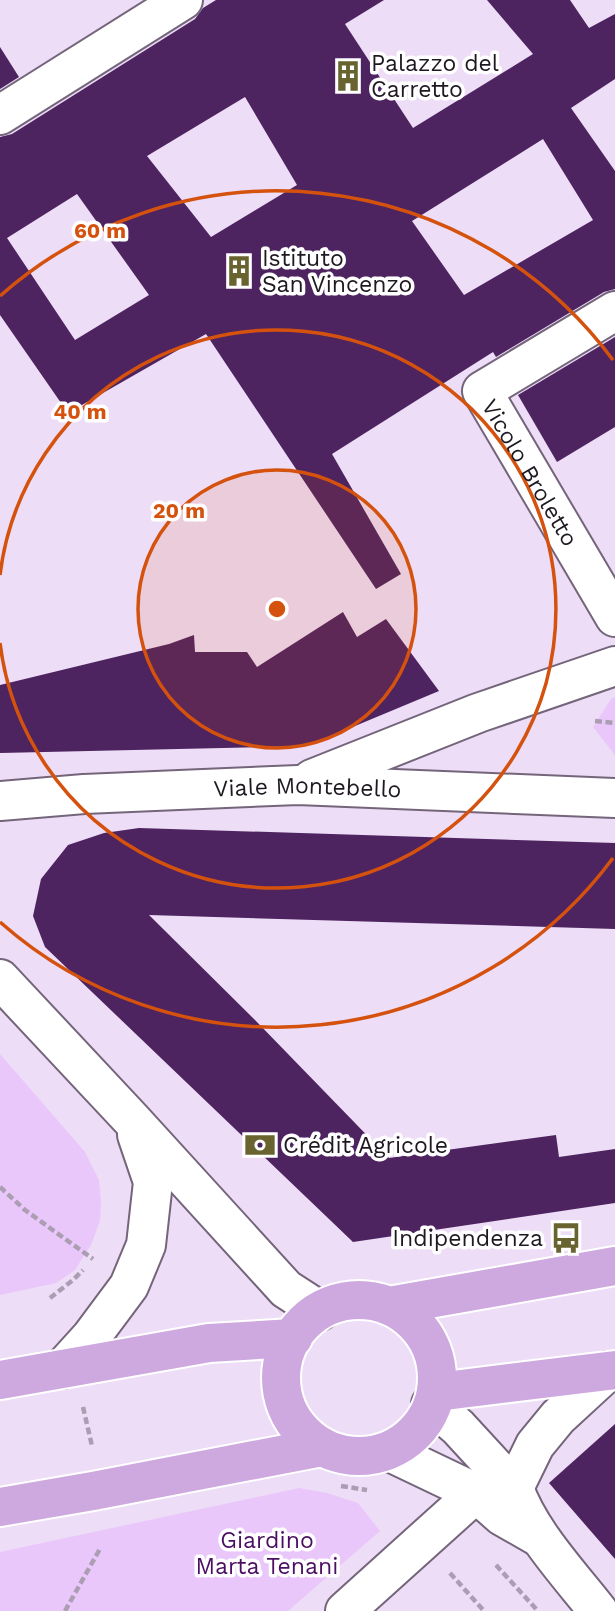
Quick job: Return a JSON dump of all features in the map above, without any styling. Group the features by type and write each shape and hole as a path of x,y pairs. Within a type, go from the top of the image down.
{"main road":[{"path":"389,1306 615,1266"},
{"path":"366,1300 389,1306 411,1320 428,1340 437,1365 434,1398 428,1416 410,1437 388,1451 366,1456 343,1455 322,1447 302,1432 295,1422 288,1411 281,1386 283,1361 293,1338 304,1323 320,1311 342,1302 366,1300"},
{"path":"0,1380 209,1343 293,1338"},
{"path":"434,1398 612,1371"},
{"path":"0,1507 322,1447"}],"street":[{"path":"0,115 183,0"},
{"name":"Vicolo Broletto","path":"615,311 482,391 615,617"},
{"path":"298,785 478,713 615,666"},
{"name":"Viale Montebello","path":"0,801 84,794 298,785 615,798"},
{"path":"0,979 286,1289 320,1311"},
{"path":"68,1368 129,1286 146,1245 153,1182 132,1120"},
{"path":"514,1488 535,1445 558,1417 612,1371"},
{"path":"434,1398 514,1488 518,1500 542,1539 598,1611"},
{"path":"388,1451 476,1493 502,1516 542,1539"},
{"path":"345,1611 476,1493"}],"path":[{"path":"0,1187 25,1210 93,1258 73,1280 50,1298"},
{"path":"68,1368 102,1489"},
{"path":"65,1611 101,1547"},
{"path":"444,1567 484,1611"}],"green space":[{"path":"615,697 615,755 593,727"},
{"path":"0,1054 85,1152 99,1180 101,1204 100,1220 92,1243 75,1270 56,1283 0,1295"},
{"name":"Giardino Marta Tenani","path":"299,1488 358,1503 380,1531 288,1611 0,1611 0,1552"}],"building":[{"path":"216,0 384,0 345,24 413,128 533,54 487,0 570,0 589,28 615,14 615,79 571,108 615,171 615,289 604,292 496,357 493,352 332,454 401,574 376,589 206,334 68,413 0,315 0,137 12,134 195,19 203,8","holes":["245,97 297,185 211,237 147,156","543,139 593,220 464,295 412,221","77,194 149,295 75,340 7,238"]},
{"path":"0,47 19,77 0,89"},
{"path":"615,337 615,427 557,462 518,395"},
{"path":"343,612 357,637 386,619 439,691 307,746 0,753 0,685 169,644 194,635 195,652 247,652 257,667"},
{"path":"139,828 615,843 615,929 149,915 389,1158 556,1135 559,1157 615,1149 615,1203 353,1242 45,947 33,916 41,879 68,845 104,833"},
{"path":"615,1424 615,1559 549,1483"}],"place":[{"name":"Palazzo del Carretto","path":"348,76"},
{"name":"Istituto San Vincenzo","path":"239,271"},
{"name":"Crédit Agricole","path":"260,1145"},
{"name":"Indipendenza","path":"566,1238"}]}
